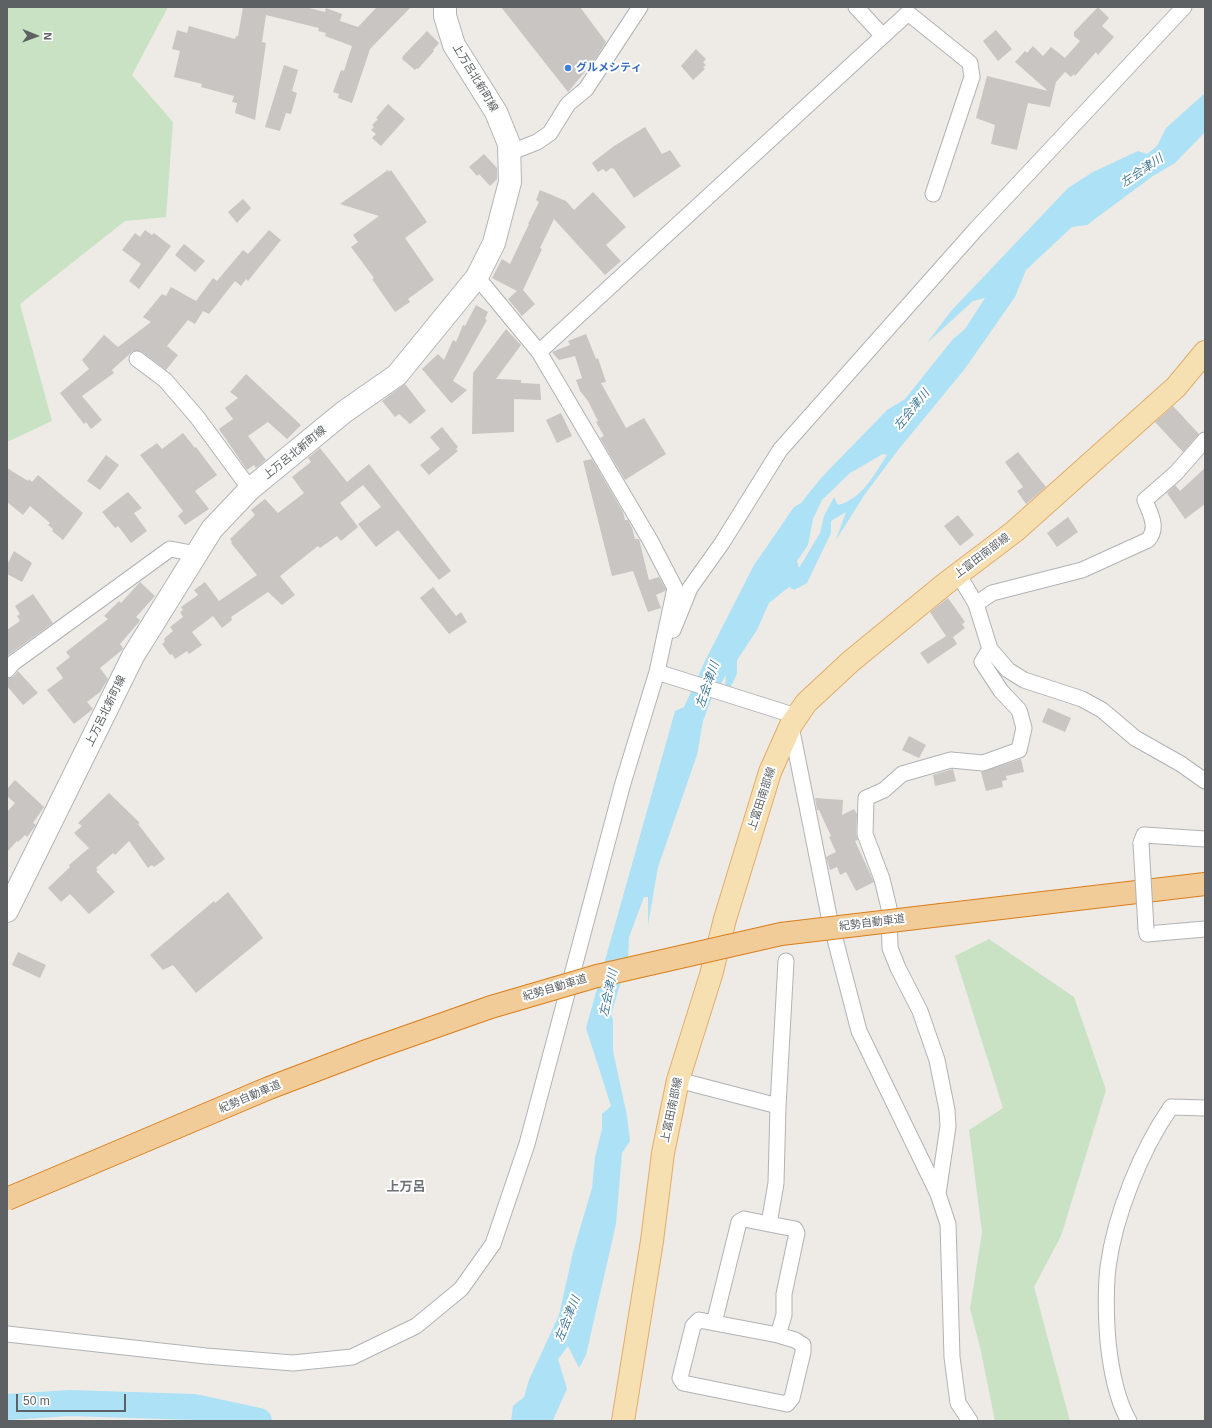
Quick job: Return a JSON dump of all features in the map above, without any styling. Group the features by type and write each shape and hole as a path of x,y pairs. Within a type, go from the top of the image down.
{"highway":[{"name":"紀勢自動車道","path":"7,1199 269,1088 369,1050 506,1003 597,976 781,934 1205,884"}],"main road":[{"name":"上万呂北新町線","path":"7,911 133,656 212,530 250,489 344,412 397,375 477,277 494,242 510,182 509,144 496,112 454,45 445,16 445,7"},
{"name":"上富田南部線","path":"623,1421 652,1241 663,1153 678,1080 711,975 725,919 788,717 806,703 850,662 958,574 1015,531 1176,387 1205,352"}],"street":[{"path":"509,152 537,142 550,133 568,104 586,89 640,7"},
{"path":"856,7 883,36"},
{"path":"7,1334 198,1356 293,1363 352,1357 416,1326 461,1289 494,1244 527,1144 623,783 663,674 690,588 722,543 780,450 977,228 1184,7"},
{"path":"539,352 908,13 970,63 972,77 933,194"},
{"path":"477,277 539,352 650,540 675,588 663,674"},
{"path":"137,359 165,380 197,417 250,489"},
{"path":"976,604 992,593 1082,570 1148,540 1153,534 1155,527 1144,500 1176,473 1205,440"},
{"path":"7,670 13,663 170,549 197,554"},
{"path":"958,574 976,604 990,649 1008,670 1024,680 1082,699 1102,710 1135,738 1182,764 1205,782"},
{"path":"938,1194 948,1126 945,1103 937,1060 920,1011 898,968 890,948 889,908 882,879 865,834 866,798 884,790 902,774 951,760 984,763 1019,750 1024,728 1019,710 1001,691 982,662 990,649"},
{"path":"663,674 788,717 829,916 858,1031 938,1194 948,1224 952,1357 958,1403 970,1421"},
{"path":"1205,839 1144,835 1141,843 1147,934 1205,928"},
{"path":"769,1224 776,1184 778,1106 786,961"},
{"path":"678,1080 778,1106"},
{"path":"1129,1421 1114,1383 1107,1339 1108,1267 1118,1219 1146,1151 1158,1126 1171,1107 1205,1108"},
{"path":"714,1323 739,1222 744,1219 795,1229 797,1233 784,1294 784,1315 778,1336"},
{"path":"700,1320 778,1336 795,1340 803,1345 794,1392 788,1404 683,1383 680,1378 693,1326 700,1320"}],"green space":[{"path":"7,7 168,7 132,75 173,122 166,217 125,221 20,304 52,421 7,442"},
{"path":"989,939 1074,997 1106,1090 1061,1236 1034,1287 1070,1421 995,1421 980,1347 970,1309 982,1232 969,1130 1003,1108 955,956"}],"water":[{"path":"1205,93 1205,132 1175,163 1153,176 1087,225 1072,227 1026,270 1015,297 964,370 898,450 865,494 836,540 846,512 831,521 831,533 807,583 794,590 789,587 769,603 757,630 737,660 737,674 724,701 726,675 711,700 703,721 697,755 658,867 648,925 648,897 644,897 629,937 628,959 611,1014 613,1020 613,1051 627,1116 630,1141 622,1153 616,1224 586,1355 579,1368 568,1346 558,1359 567,1389 553,1420 511,1421 513,1406 524,1397 529,1380 559,1315 573,1252 592,1188 595,1157 602,1129 602,1114 611,1106 586,1028 675,711 684,707 705,661 754,565 794,507 801,503 821,478 887,410 905,399 953,339 965,329 985,298 973,301 927,343 951,311 1068,188 1093,172 1138,151 1147,154 1157,146 1166,128","holes":["883,454 887,455 861,492 846,502 838,505 834,497 824,516 820,533 799,568 797,561 808,545 813,519 822,500 850,473"]}],"building":[{"path":"243,7 305,7 325,12 326,8 342,14 340,21 358,27 377,7 411,7 370,49 352,103 338,98 339,94 333,92 341,70 344,71 352,46 325,36 326,33 318,31 319,28 266,15 262,42 266,43 255,120 235,113 237,103 232,102 234,96 201,87 202,84 174,77 180,51 172,49 177,30 187,33 189,26 235,39 236,36 238,36"},
{"name":"グルメシティ","path":"501,7 580,7 606,42 594,61 568,92"},
{"path":"1098,7 1109,18 1102,26 1114,37 1098,55 1096,52 1075,76 1074,74 1071,77 1065,72 1056,82 1050,107 1028,103 1017,150 991,144 995,125 976,118 987,76 1048,91 1015,62 1025,51 1027,53 1033,46 1043,56 1051,47 1065,58 1080,41 1074,36 1074,32"},
{"path":"996,30 1012,49 998,61 983,41"},
{"path":"427,31 439,43 418,69 417,68 415,70 402,59 403,56"},
{"path":"696,49 706,59 703,62 706,65 703,67 705,69 693,80 681,66"},
{"path":"284,65 298,70 292,91 297,93 291,114 286,113 280,131 265,127"},
{"path":"388,104 405,119 381,146 372,138 376,134 371,130 374,127 372,125 378,119 376,118"},
{"path":"645,127 662,154 670,150 681,166 634,198 614,169 611,168 606,172 603,169 598,172 592,163 614,146"},
{"path":"484,154 497,168 497,179 490,186 479,174 477,176 469,167"},
{"path":"388,170 389,172 391,170 427,222 405,238 434,280 408,299 410,302 395,312 372,279 374,278 351,247 358,242 353,235 379,216 340,204"},
{"path":"540,190 566,201 574,210 593,192 626,227 606,245 621,261 605,275 554,219 540,248 542,249 523,290 535,304 522,316 508,299 517,291 492,278 502,259 510,264 539,202 536,200"},
{"path":"243,199 251,208 237,223 228,212"},
{"path":"145,230 152,235 154,233 171,246 139,289 129,281 141,264 122,250 135,233 140,237"},
{"path":"269,230 281,240 248,281 246,279 241,286 235,281 209,314 203,311 195,324 188,320 167,346 178,355 166,370 142,352 133,351 112,370 114,373 82,396 102,420 91,429 86,422 84,424 60,393 89,369 82,360 104,335 118,347 151,322 143,317 162,294 166,296 171,287 196,301 213,278 217,281 243,250 248,254"},
{"path":"184,244 205,261 195,272 175,255"},
{"path":"476,305 488,312 485,319 487,320 453,381 467,390 452,403 422,369 438,354 444,360 453,340 456,342 463,325 465,326"},
{"path":"506,329 521,345 496,379 521,380 521,383 540,384 541,400 514,399 514,432 472,434 473,373"},
{"path":"586,334 596,359 598,358 606,382 601,383 626,428 644,418 666,454 625,480 600,438 604,436 596,422 598,421 588,401 580,391 576,380 582,378 575,356 559,360 552,352 570,345 568,341"},
{"path":"246,374 301,425 287,439 268,422 248,436 266,460 256,468 254,465 247,470 219,429 233,419 225,408 238,398 230,392"},
{"path":"405,384 426,411 410,424 399,414 395,417 382,401"},
{"path":"1173,406 1199,434 1183,452 1155,422"},
{"path":"561,413 572,436 557,443 546,420"},
{"path":"442,427 458,447 456,449 458,451 429,475 420,465 440,449 430,437"},
{"path":"183,433 195,448 196,447 217,475 195,491 209,509 185,525 178,516 183,511 140,455 157,443 162,449"},
{"path":"320,448 347,482 369,464 451,571 439,580 398,530 376,547 358,524 381,507 363,485 340,503 358,527 341,541 337,536 320,548 318,546 280,576 295,595 282,605 268,592 231,617 232,620 222,628 213,616 192,632 202,645 189,654 187,651 175,659 162,644 165,641 164,639 173,631 170,627 183,617 180,612 183,610 181,607 198,595 194,590 205,582 219,601 257,575 231,543 232,542 230,539 255,515 251,510 265,499 278,513 304,493 292,477 311,462 308,458"},
{"path":"1018,452 1046,487 1026,504 1017,491 1023,487 1005,462"},
{"path":"106,455 119,465 100,490 87,481"},
{"path":"592,459 623,512 625,520 628,520 635,539 639,539 649,580 659,577 666,589 665,591 656,595 661,608 648,612 633,571 612,576 583,461"},
{"path":"7,468 32,482 38,475 83,513 63,540 52,531 53,529 48,525 50,523 30,506 23,515 7,502"},
{"path":"1205,468 1205,504 1185,519 1167,493 1175,485 1180,491"},
{"path":"128,492 142,508 134,513 147,531 131,543 118,526 115,528 102,512"},
{"path":"958,515 974,535 960,546 944,526"},
{"path":"1068,517 1078,532 1057,547 1047,533"},
{"path":"14,551 32,563 22,582 7,574 7,565"},
{"path":"140,582 155,596 136,617 140,620 120,644 123,648 122,650 100,668 108,679 100,692 87,702 93,709 74,724 47,690 63,678 56,668 70,657 66,652 108,619 104,616 119,601 121,603"},
{"path":"433,587 456,616 461,612 467,622 449,634 420,598"},
{"path":"33,594 53,623 7,656 7,630 20,621 17,616 20,614 15,606"},
{"path":"948,598 965,622 962,624 965,628 953,637 957,644 928,664 920,653 946,636 930,612"},
{"path":"18,671 38,693 23,705 7,686 7,679 14,676"},
{"path":"1048,708 1071,718 1065,732 1042,722"},
{"path":"909,736 926,745 919,758 902,750"},
{"path":"1021,759 1024,772 1006,776 1007,780 1002,781 1003,787 986,791 981,772"},
{"path":"953,769 956,781 935,786 933,775"},
{"path":"15,780 44,807 33,823 36,825 27,837 25,835 18,842 17,841 7,852 7,812 15,803 7,796 7,789"},
{"path":"109,793 140,823 138,824 165,859 154,867 152,865 148,868 129,841 115,855 113,853 96,868 98,870 96,871 115,892 89,914 70,894 61,902 48,888 70,867 69,865 89,848 74,833 82,826 78,823"},
{"path":"815,798 843,800 842,815 854,809 857,814 856,834 858,840 855,841 874,882 856,891 846,872 840,875 837,867 830,870 826,857 836,852 829,837 831,836 819,810 817,810"},
{"path":"228,892 263,938 196,993 173,965 163,970 150,955 214,901 215,903"},
{"path":"18,952 46,965 40,978 12,965"}],"waterway":[{"name":"左会津川","path":"7,1407 70,1403 194,1407 259,1421"}],"place":[{"name":"グルメシティ","path":"568,68"}],"district":[{"name":"上万呂","path":"406,1187"}]}
